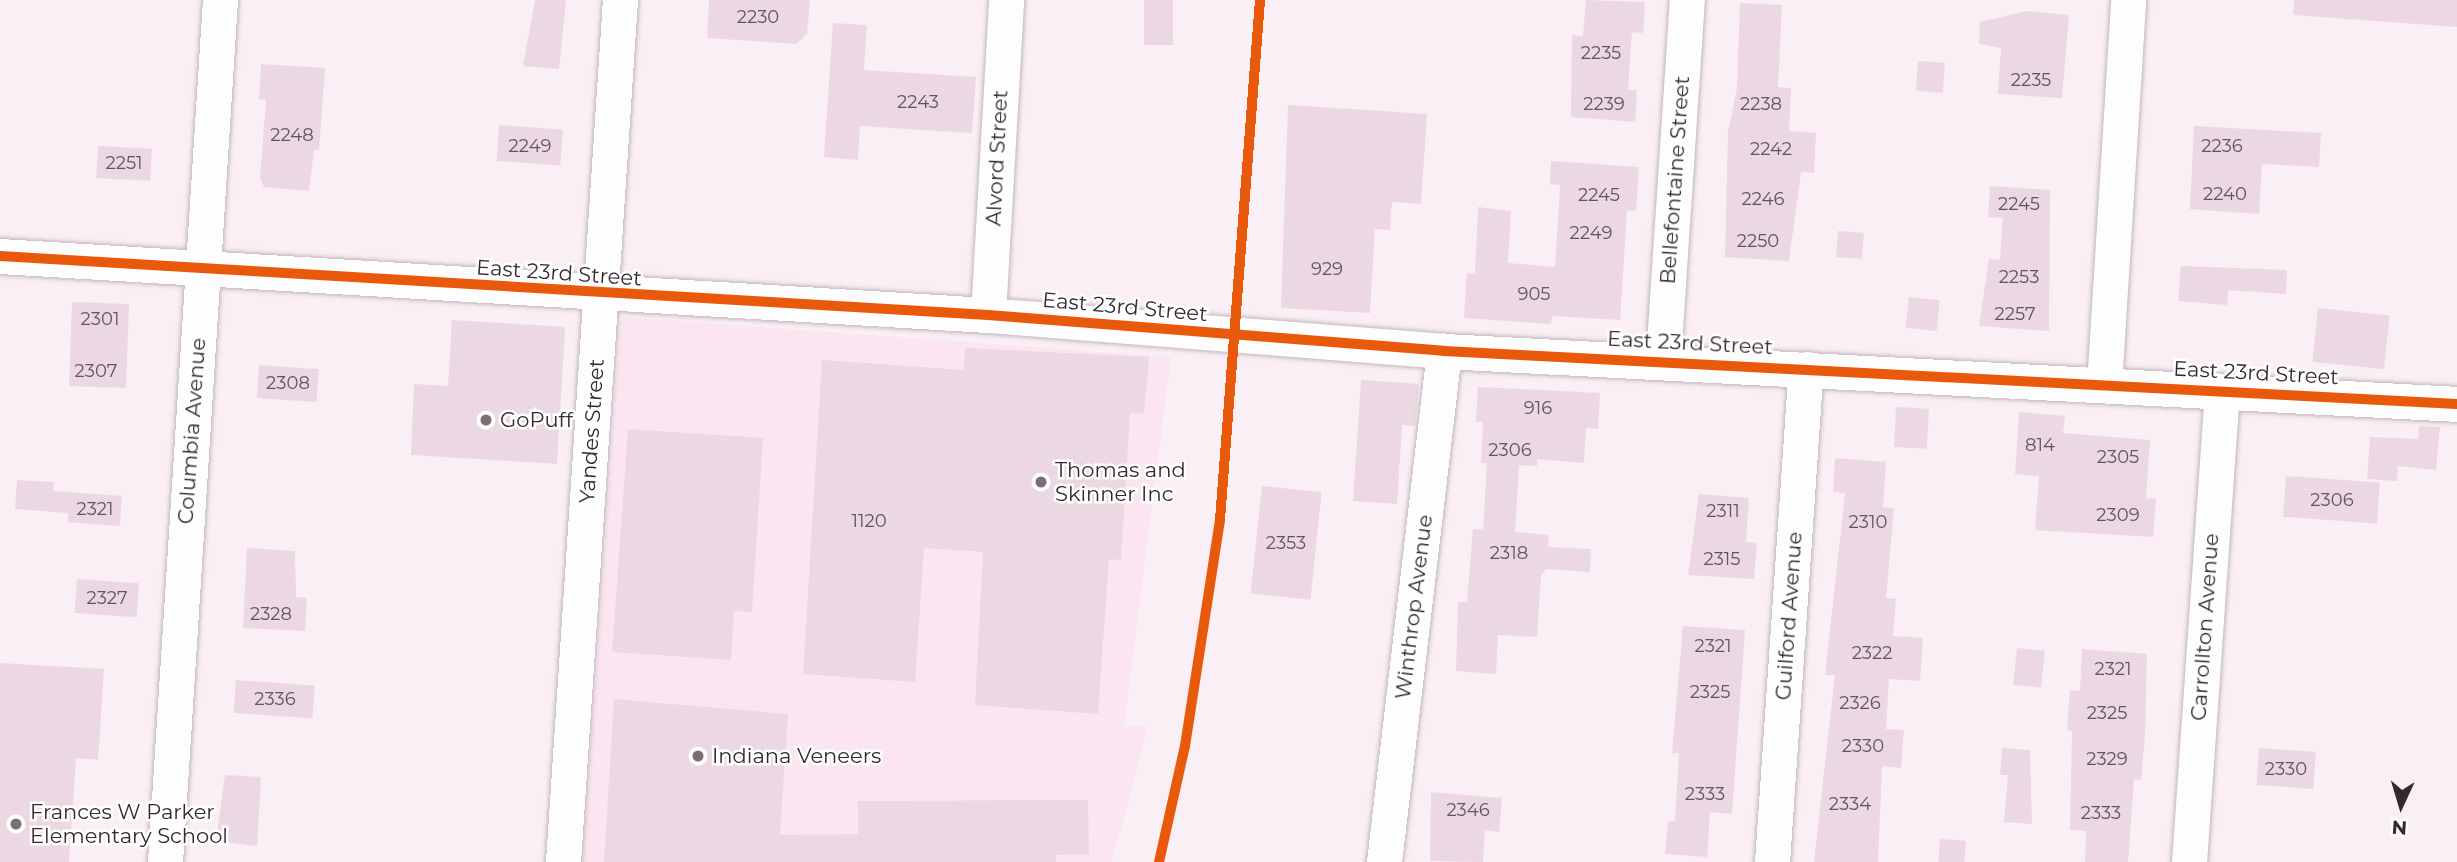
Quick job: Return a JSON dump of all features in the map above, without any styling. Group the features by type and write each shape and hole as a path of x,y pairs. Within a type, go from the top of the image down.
{"street":[{"name":"Columbia Avenue","path":"165,862 220,0"},
{"name":"Yandes Street","path":"563,862 620,0"},
{"name":"Alvord Street","path":"988,315 1006,0"},
{"name":"Bellefontaine Street","path":"1663,359 1687,0"},
{"path":"2104,385 2128,0"},
{"name":"East 23rd Street","path":"0,256 601,295 988,315 1444,351 1663,359 2457,404"},
{"name":"Winthrop Avenue","path":"1384,862 1444,351"},
{"name":"Guilford Avenue","path":"1772,862 1806,369"},
{"name":"Carrollton Avenue","path":"2189,862 2221,391"}],"shaded area":[{"path":"621,317 1171,357 1124,726 1148,727 1112,862 583,862"}],"building":[{"path":"535,0 566,0 559,69 523,66"},
{"path":"709,0 810,0 807,34 796,44 707,38"},
{"path":"1144,0 1173,0 1173,45 1144,45"},
{"path":"1586,0 1645,2 1643,33 1632,32 1628,90 1637,90 1635,122 1571,117 1572,35 1583,36"},
{"path":"2294,0 2457,0 2457,27 2293,15"},
{"path":"1740,3 1782,5 1778,87 1791,88 1789,131 1816,133 1814,173 1801,172 1789,261 1725,257 1728,132 1737,88"},
{"path":"2028,11 2069,15 2062,98 1998,94 2001,48 1979,44 1980,22"},
{"path":"833,23 867,25 864,70 976,77 972,133 860,126 858,160 824,157"},
{"path":"1918,61 1945,63 1943,93 1916,91"},
{"path":"261,64 325,68 319,150 314,150 309,191 264,187 260,178 266,100 259,99"},
{"path":"1288,105 1427,114 1421,204 1392,202 1390,230 1375,229 1370,313 1281,308"},
{"path":"499,125 563,129 560,165 496,161"},
{"path":"2194,126 2321,133 2319,167 2262,164 2259,214 2190,209"},
{"path":"98,146 152,149 150,181 96,178"},
{"path":"1551,161 1639,167 1636,211 1627,210 1620,320 1552,316 1551,324 1464,318 1467,273 1475,274 1478,207 1511,211 1508,263 1555,267 1560,185 1550,184"},
{"path":"1990,186 2050,190 2049,331 1979,326 1989,259 2000,260 2003,218 1988,217"},
{"path":"1838,231 1864,233 1862,259 1836,257"},
{"path":"2181,266 2287,270 2286,294 2228,290 2227,305 2178,301"},
{"path":"1909,297 1940,300 1937,331 1906,328"},
{"path":"72,302 129,304 126,388 69,386"},
{"path":"2318,308 2390,316 2384,369 2312,362"},
{"name":"GoPuff","path":"452,320 565,327 557,464 411,455 414,384 448,386"},
{"path":"965,348 1149,357 1144,414 1130,413 1121,560 1109,559 1098,714 975,705 983,552 924,548 915,682 803,674 822,360 964,370"},
{"path":"259,365 319,369 317,402 257,398"},
{"path":"1361,380 1419,384 1415,426 1402,425 1397,504 1353,501"},
{"path":"1478,387 1600,393 1598,429 1586,428 1584,463 1537,459 1537,466 1519,465 1515,532 1549,535 1548,547 1591,549 1590,572 1546,569 1541,576 1537,637 1498,635 1496,674 1456,671 1458,602 1467,602 1473,529 1483,530 1487,463 1481,463 1483,422 1476,422"},
{"path":"1896,407 1929,409 1927,449 1894,447"},
{"path":"2019,412 2065,416 2063,433 2150,440 2146,498 2156,499 2153,537 2035,530 2039,476 2015,474"},
{"path":"2419,426 2440,427 2436,470 2398,466 2397,481 2367,479 2370,437 2418,439"},
{"path":"628,429 763,438 752,612 734,611 731,660 612,652"},
{"path":"1835,458 1886,462 1883,507 1894,508 1886,598 1896,599 1893,636 1923,638 1920,681 1889,679 1886,729 1904,730 1901,768 1882,766 1878,862 1814,862 1835,675 1825,675 1845,493 1833,492"},
{"path":"2286,476 2380,483 2377,523 2283,517"},
{"path":"17,480 54,482 53,491 122,496 120,526 68,522 68,513 15,509"},
{"path":"1262,486 1322,492 1310,600 1251,593"},
{"path":"1699,494 1749,498 1746,542 1757,543 1754,579 1688,575"},
{"path":"247,548 295,551 296,597 307,598 305,631 243,628"},
{"path":"77,579 139,583 136,617 75,613"},
{"path":"1683,626 1745,630 1732,814 1710,812 1707,857 1665,854 1668,821 1675,821 1679,753 1672,753"},
{"path":"2017,648 2045,651 2041,688 2013,685"},
{"path":"2082,649 2147,654 2141,780 2134,779 2128,862 2085,862 2086,831 2070,830 2072,731 2067,730 2070,690 2080,691"},
{"path":"0,663 104,669 98,760 76,758 69,862 0,862"},
{"path":"236,680 315,686 313,718 234,713"},
{"name":"Indiana Veneers","path":"614,699 788,714 780,835 858,834 858,801 1088,800 1089,854 1056,855 1056,862 604,862"},
{"path":"2002,748 2030,750 2032,824 2004,822 2008,775 2000,775"},
{"path":"2259,748 2316,752 2313,789 2256,785"},
{"path":"225,775 261,777 257,846 216,841"},
{"path":"1431,792 1502,798 1499,832 1485,830 1483,862 1430,861"},
{"path":"1940,839 1966,841 1964,862 1938,862"}],"cycle path":[{"path":"1159,862 1185,746 1220,520 1260,0"},
{"path":"0,256 988,315 1444,351 2457,404"}],"place":[{"name":"GoPuff","path":"486,420"},
{"name":"Thomas and Skinner Inc","path":"1041,482"},
{"name":"Indiana Veneers","path":"698,756"},
{"name":"Frances W Parker Elementary School","path":"16,824"}]}
